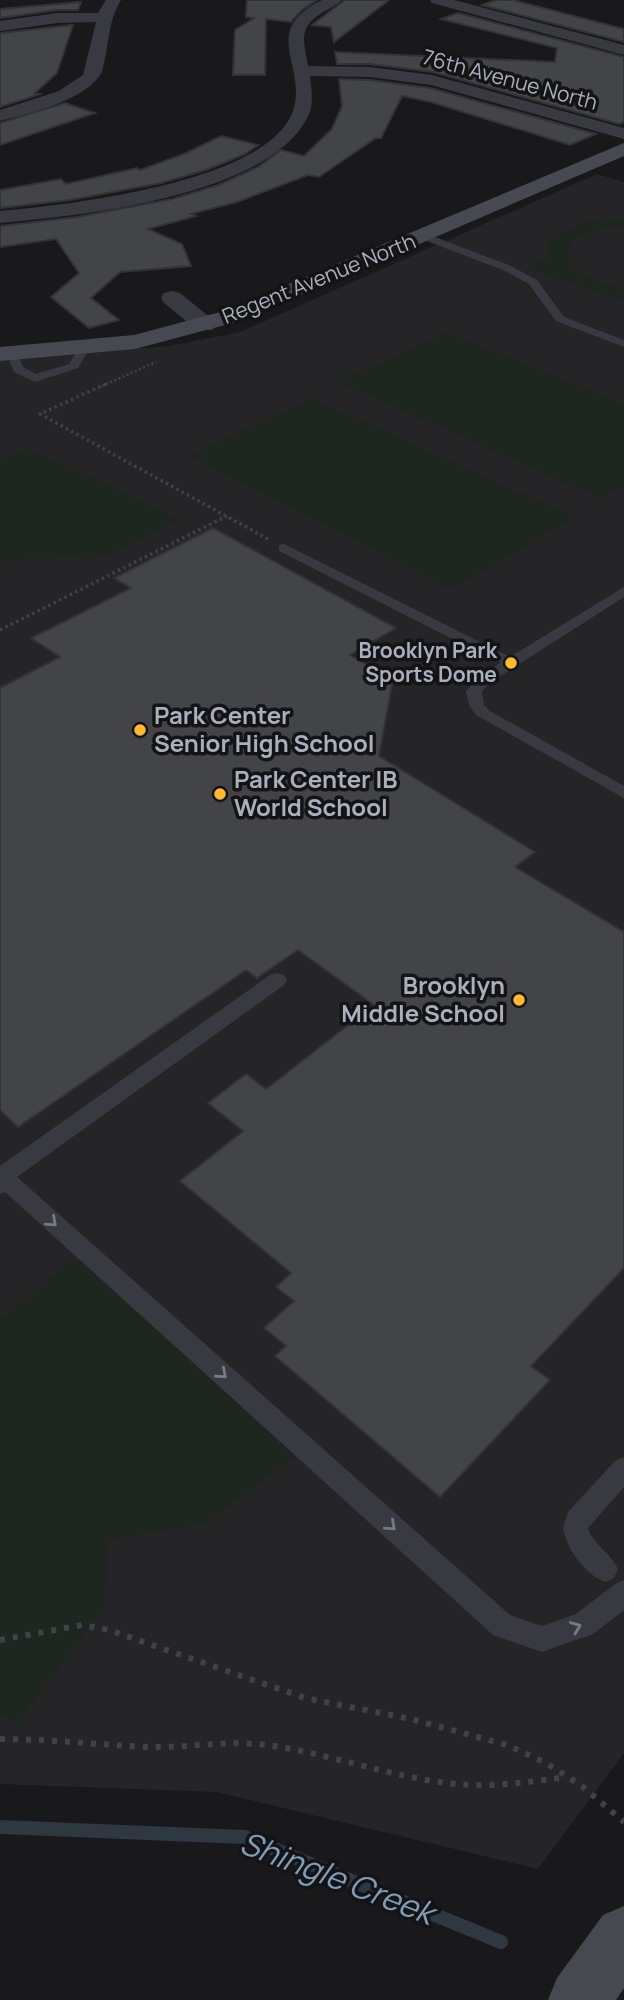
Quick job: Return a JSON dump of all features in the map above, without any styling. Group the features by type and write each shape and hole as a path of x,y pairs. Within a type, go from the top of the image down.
{"street":[{"path":"0,116 65,95 90,78 94,70 104,17 114,0"},
{"path":"0,216 72,210 127,201 217,176 247,162 275,144 298,118 302,104 295,38 298,29 309,15 335,0"},
{"path":"438,0 624,50"},
{"path":"0,26 57,18 104,17"},
{"name":"76th Avenue North","path":"300,71 370,72 432,80 624,134"},
{"name":"Regent Avenue North","path":"7,354 135,342 197,328 271,302 624,149"},
{"path":"172,298 197,328"},
{"path":"579,2000 624,1936"}],"lane":[{"path":"423,236 507,268 533,282 560,319 624,344"},
{"path":"284,548 511,663"},
{"path":"624,591 483,681 474,691 473,700 479,710 493,720 624,793"},
{"path":"277,980 1,1180 502,1626 542,1639 584,1626 624,1593"},
{"path":"605,1569 576,1537 574,1529 577,1521 624,1469"}],"path":[{"path":"197,328 177,353 40,414 284,548"},
{"path":"0,630 228,516"},
{"path":"0,1640 82,1625 109,1630 305,1698 411,1719 507,1745 568,1776 624,1822"},
{"path":"0,1739 54,1739 152,1747 205,1743 266,1745 420,1778 469,1785 499,1785 568,1776"}],"shaded area":[{"path":"597,174 624,182 624,1753 538,1869 216,1792 0,1784 0,358 169,346 240,332"},
{"path":"624,218 624,226 583,235 567,253 575,268 582,273 598,282 624,290 624,302 526,267 541,261 547,263 546,245 571,227 592,221"},
{"path":"446,332 624,404 624,486 600,498 339,382"},
{"path":"311,398 574,517 452,590 189,456"},
{"path":"30,448 178,519 107,556 0,560 0,460"},
{"path":"103,1261 312,1444 205,1524 107,1540 105,1609 17,1723 0,1715 0,1320 69,1263"}],"building":[{"path":"247,0 317,0 291,22 266,19 265,75 233,75 235,30 254,18 246,17"},
{"path":"345,0 389,0 334,42 331,27 312,25"},
{"path":"496,0 513,0 624,29 624,42 482,5"},
{"path":"81,2 78,10 57,10 0,18 0,9"},
{"path":"458,13 624,57 624,122 619,124 433,72 370,64 337,64 335,52 555,62 557,48 441,19"},
{"path":"73,25 57,73 35,93 40,94 0,107 0,33"},
{"path":"339,79 430,88 596,134 570,145 431,102 402,96 381,138 376,138 319,177 308,175 237,202 191,214 196,216 148,229 182,244 191,266 120,272 91,298 119,320 89,328 51,297 79,273 56,239 0,247 0,226 77,217 172,199 218,185 258,167 281,150 304,156 332,129 342,106"},
{"path":"65,103 95,113 0,145 0,123"},
{"path":"221,136 258,145 245,154 206,170 161,183 70,200 0,208 0,190 61,179 66,184 137,168 140,170 184,154"},
{"path":"213,528 396,628 350,655 393,679 379,756 535,852 515,867 624,932 624,1268 531,1366 550,1380 440,1497 275,1356 286,1346 264,1328 294,1301 276,1287 291,1273 180,1181 243,1131 208,1103 246,1074 266,1089 374,1005 298,950 257,978 246,970 18,1127 0,1110 0,688 60,657 31,638 131,588 114,578"}],"waterway":[{"name":"Shingle Creek","path":"0,1827 245,1837 501,1942"}],"place":[{"name":"Brooklyn Park Sports Dome","path":"511,663"},
{"name":"Park Center Senior High School","path":"140,730"},
{"name":"Park Center IB World School","path":"220,794"},
{"name":"Brooklyn Middle School","path":"519,1000"}]}
